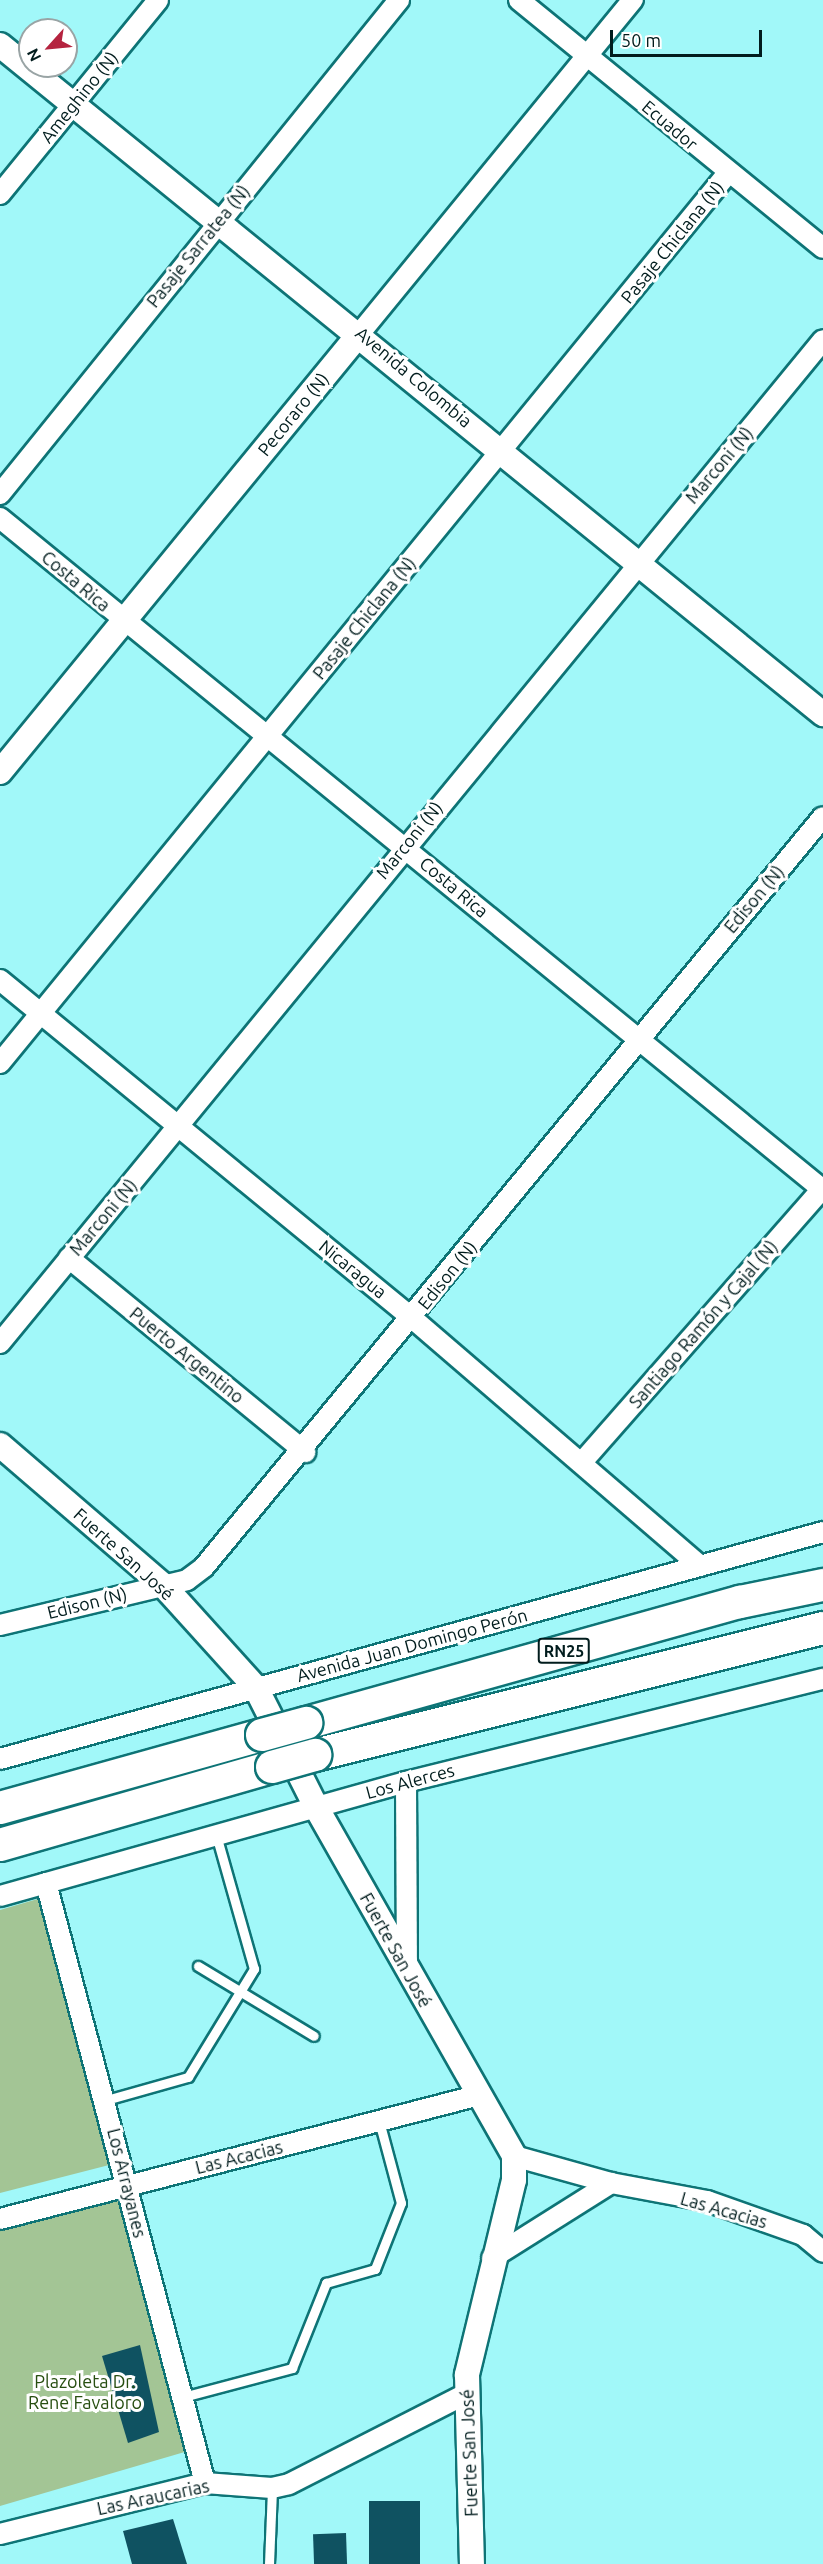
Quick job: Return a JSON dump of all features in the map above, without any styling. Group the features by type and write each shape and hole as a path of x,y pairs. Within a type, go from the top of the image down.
{"highway":[{"name":"RN25","path":"0,1808 740,1602 823,1585"},
{"name":"RN25","path":"0,1845 315,1755 823,1628"}],"street":[{"name":"Ameghino (N)","path":"0,194 158,0"},
{"name":"Pasaje Sarratea (N)","path":"0,494 218,220 399,0"},
{"name":"Ecuador","path":"519,0 728,173 823,248"},
{"name":"Pecoraro (N)","path":"0,772 633,0"},
{"name":"Avenida Colombia","path":"0,45 360,333 640,561 823,714"},
{"name":"Pasaje Chiclana (N)","path":"0,1063 728,173"},
{"name":"Marconi (N)","path":"0,1343 404,846 823,340"},
{"name":"Costa Rica","path":"0,518 123,621 404,846 636,1039 823,1189"},
{"name":"Edison (N)","path":"0,1624 187,1580 204,1567 305,1452 636,1039 823,817"},
{"name":"Nicaragua","path":"0,980 583,1461 700,1566"},
{"name":"Santiago Ramón y Cajal (N)","path":"583,1461 823,1189"},
{"name":"Puerto Argentino","path":"69,1258 305,1452"},
{"name":"Fuerte San José","path":"0,1444 163,1585 256,1688 316,1808 514,2156 514,2180 492,2258 465,2394 472,2564"},
{"name":"Avenida Juan Domingo Perón","path":"0,1759 823,1532"},
{"name":"Los Alerces","path":"0,1896 217,1838 406,1782 823,1679"},
{"path":"406,1782 407,1970"},
{"name":"Los Arrayanes","path":"46,1883 106,2100 205,2483"},
{"name":"Las Acacias","path":"0,2219 479,2095"},
{"name":"Las Acacias","path":"514,2156 611,2183 707,2201 803,2235 823,2252"},
{"path":"492,2258 611,2183"},
{"path":"272,2488 465,2394"},
{"name":"Las Araucarias","path":"0,2534 205,2483 272,2488"}],"lane":[{"path":"106,2100 188,2077 254,1969 217,1838"},
{"path":"198,1966 314,2036"},
{"path":"183,2397 292,2368 326,2283 375,2270 401,2204 379,2121"},
{"path":"269,2564 272,2488"}],"green space":[{"path":"41,1898 113,2164 0,2193 0,1910"},
{"name":"Plazoleta Dr. Rene Favaloro","path":"118,2193 188,2451 0,2506 0,2225"}],"building":[{"path":"140,2345 159,2432 128,2443 102,2356"},
{"path":"369,2501 420,2501 420,2564 369,2564"},
{"path":"173,2519 187,2564 132,2564 123,2531"},
{"path":"346,2533 347,2564 314,2564 313,2534"}]}
